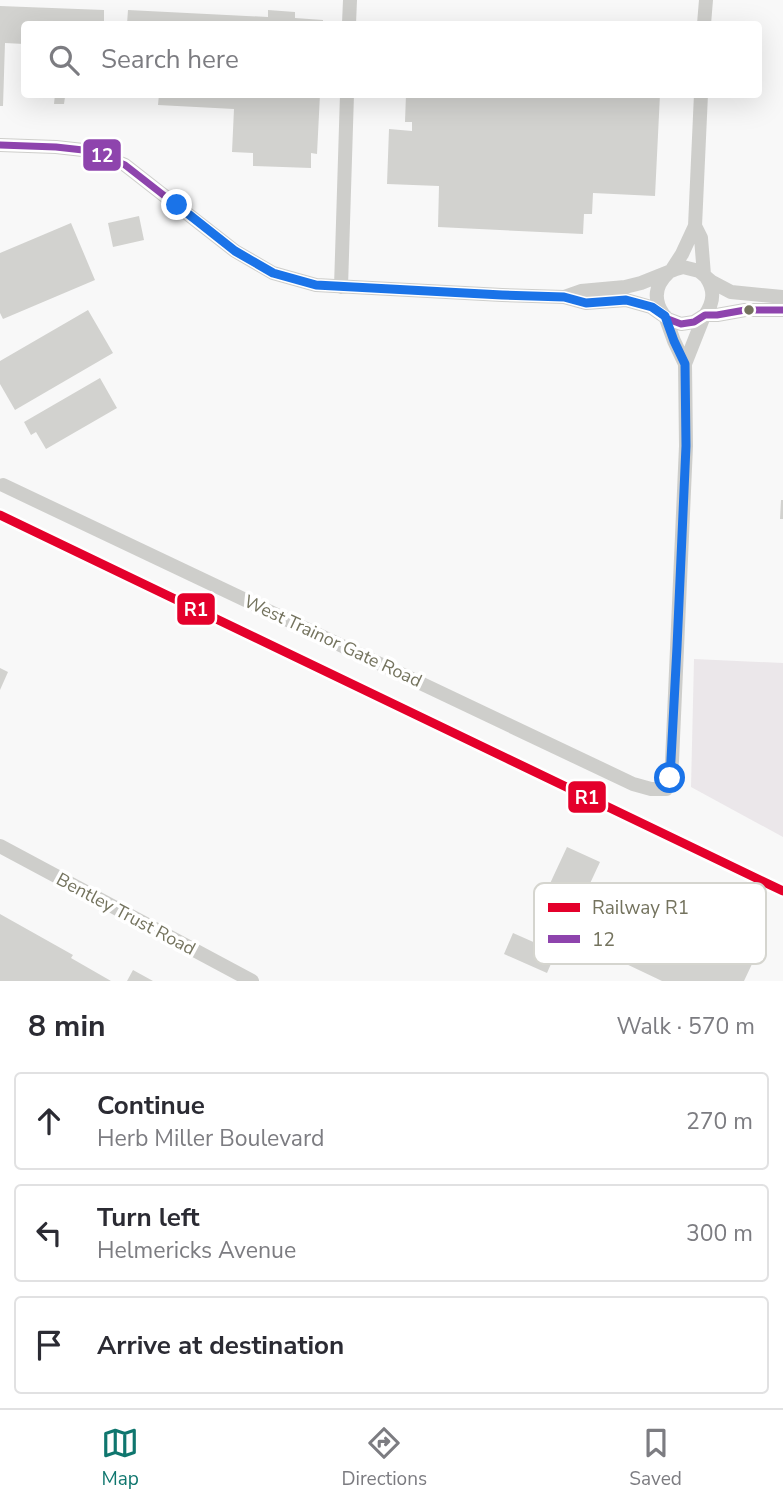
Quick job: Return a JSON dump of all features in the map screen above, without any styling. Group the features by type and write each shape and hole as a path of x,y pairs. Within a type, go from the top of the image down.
{"street":[{"path":"349,21 350,0"},
{"path":"704,21 706,0"},
{"path":"341,287 347,98"},
{"path":"685,364 659,308 656,295 659,282 670,272 682,254 695,226 701,98"},
{"path":"0,145 92,151 125,165 235,251 273,273 316,285 564,297 586,303 626,300 652,307 674,322 687,324 705,315 783,310"},
{"path":"685,364 713,295 704,275 701,239 695,226"},
{"path":"564,297 581,291 613,289 641,283 683,267 704,275 724,290 783,297"},
{"name":"West Trainor Gate Road","path":"3,485 633,784 651,789 666,789 672,761 686,446 685,364"},
{"name":"Bentley Trust Road","path":"0,846 252,981"}],"shaded area":[{"path":"694,659 783,663 783,837 691,787"}],"building":[{"path":"0,6 104,10 104,21 21,21 21,44 5,43 3,106 0,106"},
{"path":"128,10 268,17 268,10 295,12 295,18 323,20 323,21 127,21"},
{"path":"55,98 65,98 64,104 54,104"},
{"path":"159,98 320,98 317,154 311,153 311,168 253,166 253,153 232,152 234,109 158,105"},
{"path":"406,98 660,98 655,196 593,193 592,214 584,214 583,234 438,227 439,186 387,184 389,129 412,131 412,122 405,122"},
{"path":"139,216 144,240 113,247 108,223"},
{"path":"71,223 95,280 3,319 0,313 0,253"},
{"path":"88,310 113,353 15,410 0,384 0,361"},
{"path":"100,378 117,408 46,449 36,432 31,435 24,422"},
{"path":"783,500 783,519 780,519"},
{"path":"0,668 8,672 0,690"},
{"path":"567,847 600,862 590,883 550,883"},
{"path":"0,914 73,955 71,958 111,981 0,981"},
{"path":"513,933 534,942 534,964 551,964 547,973 504,954"},
{"path":"626,964 752,964 744,981 662,981"},
{"path":"133,970 153,981 127,981"}],"rail line":[{"name":"R1","path":"0,515 783,891"}],"transit line":[{"name":"12","path":"0,145 92,151 125,165 235,251 273,273 316,285 564,297 586,303 626,300 651,307 681,324 694,322 705,315 745,310 783,310"}],"route":[{"path":"177,205 235,251 273,273 316,285 564,297 586,303 626,300 652,307 665,316 685,364 686,446 670,778"}]}
